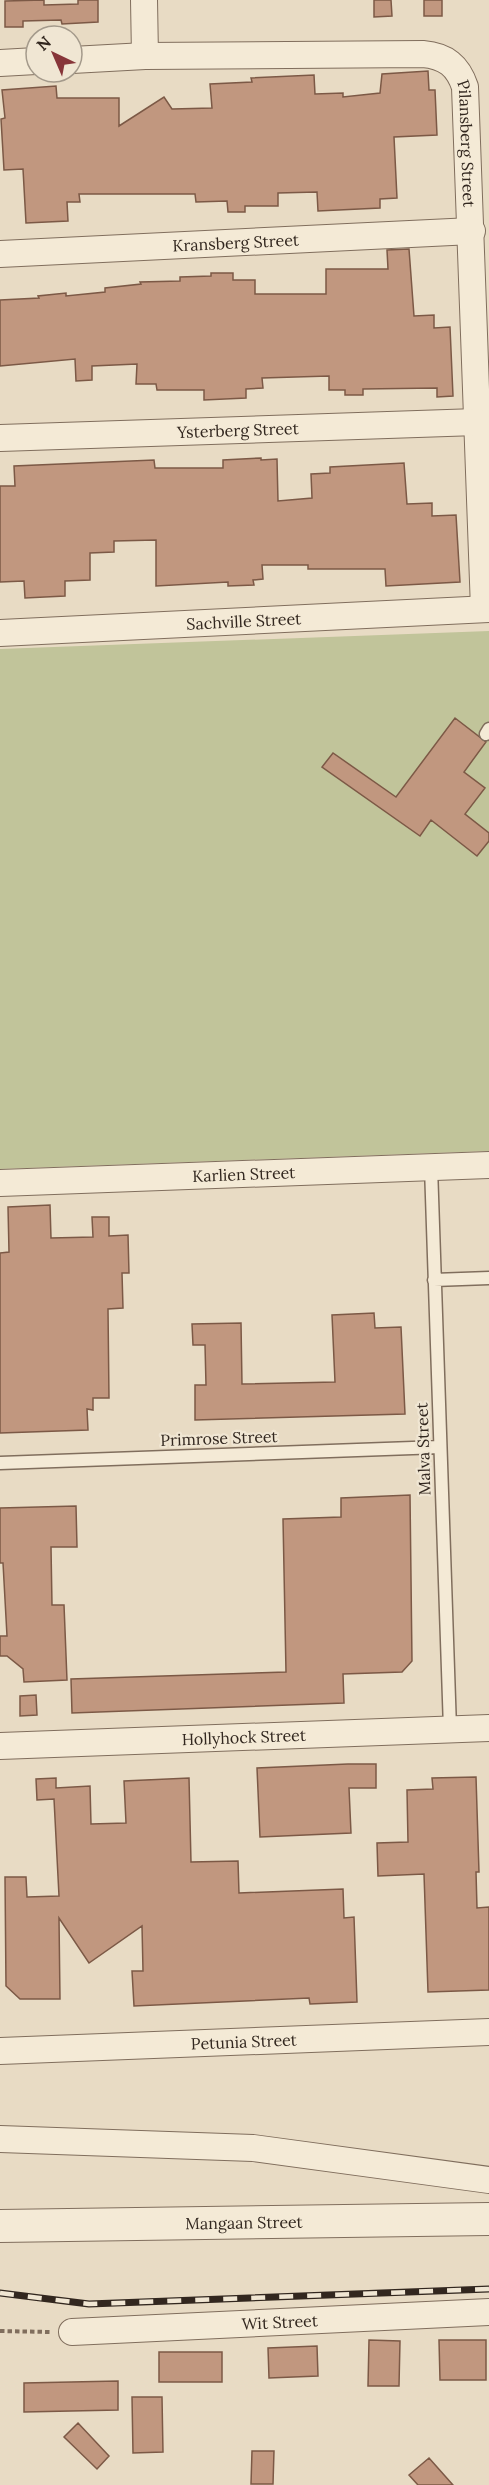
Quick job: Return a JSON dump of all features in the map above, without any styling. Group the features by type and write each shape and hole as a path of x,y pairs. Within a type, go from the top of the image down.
{"street":[{"path":"144,0 145,56"},
{"name":"Pilansberg Street","path":"84,59 145,56 438,55 451,63 460,74 465,87 472,231 477,422 487,609"},
{"path":"0,63 24,62"},
{"name":"Kransberg Street","path":"0,254 472,231"},
{"name":"Ysterberg Street","path":"0,438 477,422"},
{"name":"Sachville Street","path":"0,633 487,609"},
{"name":"Karlien Street","path":"0,1183 489,1165"},
{"name":"Hollyhock Street","path":"0,1746 489,1728"},
{"name":"Petunia Street","path":"0,2050 489,2032"},
{"path":"0,2139 253,2148 489,2180"},
{"name":"Mangaan Street","path":"0,2226 489,2219"},
{"name":"Wit Street","path":"72,2332 489,2312"}],"lane":[{"name":"Malva Street","path":"431,1167 450,1729"},
{"path":"435,1280 489,1278"},
{"name":"Primrose Street","path":"0,1463 440,1446"}],"path":[{"path":"0,2331 72,2332"}],"green space":[{"path":"489,631 489,1151 0,1169 0,649"}],"building":[{"path":"44,0 44,5 78,4 78,0 98,0 98,22 62,24 61,20 23,21 23,27 5,27 5,1"},
{"path":"374,0 391,0 392,16 374,17"},
{"path":"424,0 442,0 442,16 424,16"},
{"path":"428,71 429,90 435,90 437,135 394,137 397,198 380,199 380,208 318,211 317,192 278,193 278,206 245,206 245,212 228,212 227,201 196,202 195,194 79,194 80,202 67,202 68,221 26,223 23,169 4,170 1,119 5,118 2,90 56,86 57,98 119,98 119,126 164,97 172,109 212,108 210,84 252,82 251,78 314,75 315,94 343,93 343,97 380,93 382,74"},
{"path":"409,249 414,316 434,315 434,328 450,327 453,396 437,397 437,388 363,389 363,395 345,395 345,390 329,390 329,376 262,378 263,388 246,389 246,398 204,400 204,390 157,390 156,384 136,384 137,364 92,366 92,380 76,381 75,359 0,366 0,300 39,298 38,296 66,293 66,296 105,292 105,288 141,284 140,282 180,281 180,277 211,276 211,273 233,273 233,280 255,280 255,294 326,294 326,269 388,269 387,250"},
{"path":"261,458 261,460 277,459 278,501 312,498 311,474 330,473 330,467 404,463 407,504 432,503 432,516 456,515 460,582 386,586 385,569 308,569 308,565 262,565 263,579 253,580 254,585 228,586 228,582 156,586 156,540 114,541 114,552 90,553 90,580 65,581 65,596 25,598 24,581 0,582 0,486 15,486 14,466 154,460 155,468 223,468 223,460"},
{"path":"455,718 486,742 464,772 485,788 465,814 489,833 489,841 477,856 431,820 420,836 322,767 333,753 396,797"},
{"path":"50,1205 51,1238 93,1237 92,1217 109,1217 109,1236 128,1235 129,1273 122,1273 123,1308 108,1309 109,1398 93,1398 93,1410 87,1409 88,1430 0,1433 0,1253 9,1252 8,1207"},
{"path":"374,1313 375,1328 401,1327 405,1414 195,1420 195,1385 206,1385 205,1345 193,1345 192,1324 241,1323 242,1384 335,1382 332,1315"},
{"path":"410,1495 412,1661 402,1672 343,1674 344,1703 72,1713 71,1679 286,1672 283,1519 341,1517 341,1498"},
{"path":"76,1506 77,1547 51,1547 52,1605 64,1605 67,1680 24,1682 23,1669 7,1656 0,1656 0,1636 7,1636 3,1563 0,1563 0,1508"},
{"path":"36,1695 37,1715 20,1716 20,1696"},
{"path":"376,1764 376,1788 349,1788 351,1833 260,1837 257,1768"},
{"path":"476,1777 479,1872 476,1872 477,1908 489,1907 489,1990 428,1992 424,1874 378,1876 377,1843 408,1842 407,1790 433,1789 432,1778"},
{"path":"56,1778 56,1788 90,1786 91,1824 126,1823 124,1781 189,1778 191,1862 238,1861 239,1893 343,1889 344,1918 354,1917 357,2002 310,2004 309,1998 134,2006 132,1971 143,1971 142,1926 89,1963 59,1918 60,1999 20,1999 6,1986 5,1877 26,1877 27,1897 59,1896 54,1799 37,1800 36,1779"},
{"path":"369,2340 400,2341 399,2386 368,2386"},
{"path":"439,2340 486,2340 486,2380 440,2380"},
{"path":"317,2346 318,2376 269,2378 268,2348"},
{"path":"159,2352 222,2352 222,2382 159,2382"},
{"path":"118,2381 118,2410 24,2412 24,2383"},
{"path":"132,2397 162,2397 163,2452 133,2453"},
{"path":"78,2423 109,2456 97,2469 64,2437"},
{"path":"252,2451 274,2451 273,2484 251,2484"},
{"path":"429,2458 453,2485 418,2485 409,2475"}],"railway":[{"path":"0,2293 89,2304 489,2289"}]}
